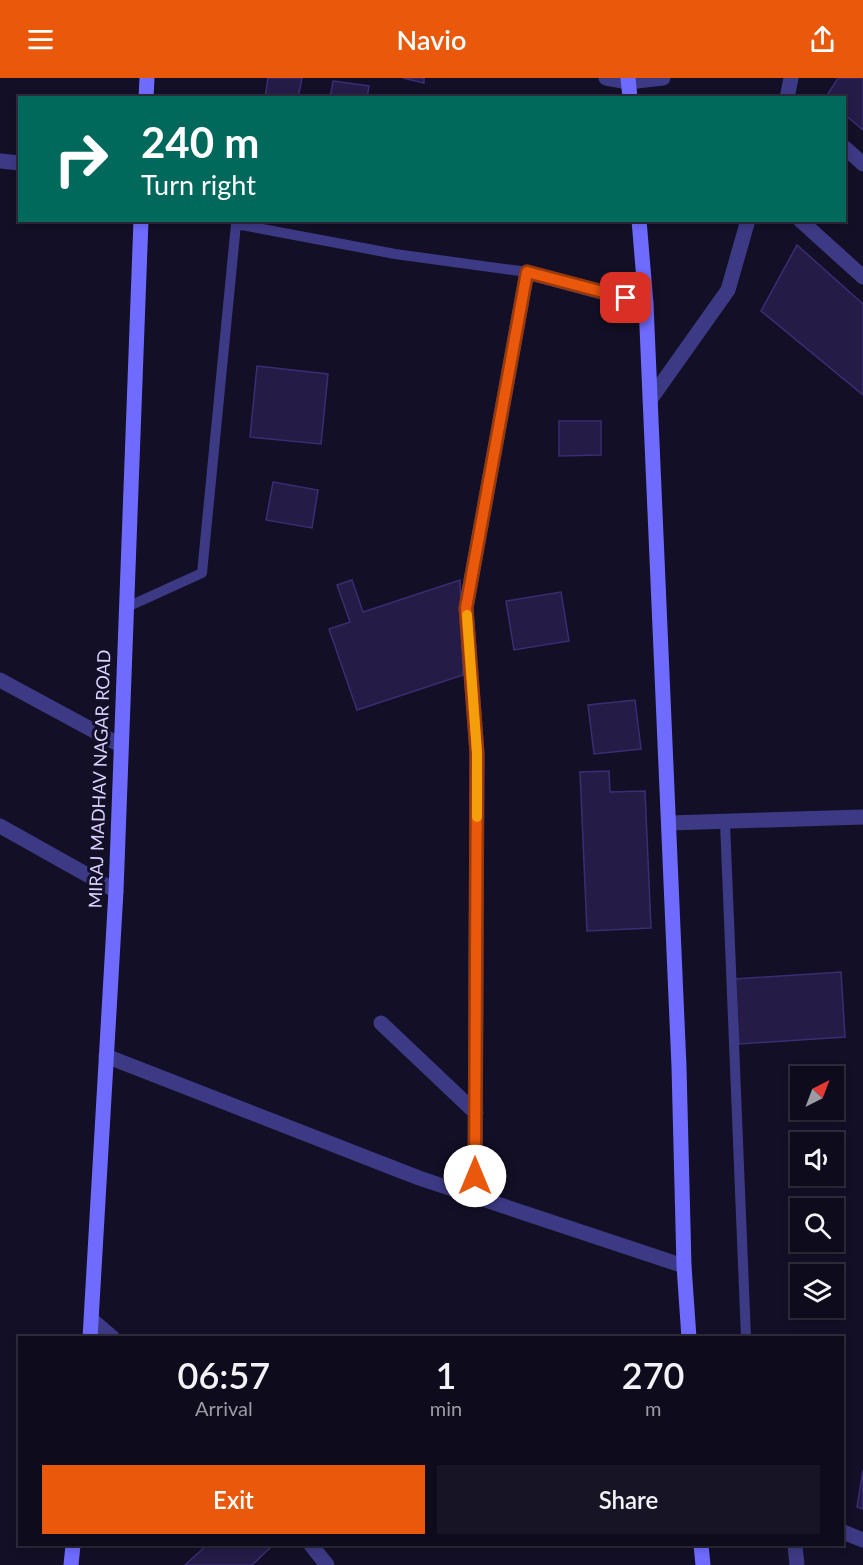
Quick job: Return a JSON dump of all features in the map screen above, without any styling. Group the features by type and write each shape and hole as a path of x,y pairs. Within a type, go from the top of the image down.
{"street":[{"path":"146,96 147,78"},
{"path":"606,78 629,86 663,78"},
{"path":"788,96 791,78"},
{"path":"846,149 863,164"},
{"path":"0,160 18,163"},
{"name":"MIRAJ MADHAV NAGAR ROAD","path":"90,1336 116,891 141,222"},
{"path":"639,222 646,303 679,1067 684,1266 689,1336"},
{"path":"650,400 728,290 747,222"},
{"path":"802,222 863,277"},
{"path":"475,1197 477,753 466,608 527,272 646,303"},
{"path":"0,680 120,745"},
{"path":"669,823 863,817"},
{"path":"0,826 116,891"},
{"path":"381,1023 476,1113"},
{"path":"106,1056 418,1178 684,1266"},
{"path":"92,1320 111,1336"},
{"path":"844,1532 863,1540"},
{"path":"71,1565 73,1546"},
{"path":"311,1546 327,1565"},
{"path":"701,1546 703,1565"},
{"path":"795,1546 797,1565"}],"lane":[{"path":"125,608 202,573 236,225 395,254 527,272"},
{"path":"725,822 746,1336"}],"building":[{"path":"268,78 302,78 298,96 265,96"},
{"path":"403,78 424,78 424,83"},
{"path":"838,78 863,78 863,130 846,116 846,96 827,96"},
{"path":"333,81 369,86 367,96 330,96"},
{"path":"797,245 863,304 863,395 761,311"},
{"path":"257,366 328,374 321,444 250,437"},
{"path":"559,421 601,421 601,455 559,456"},
{"path":"273,482 318,490 312,528 266,520"},
{"path":"352,580 363,612 460,580 463,675 357,710 329,629 350,622 337,585"},
{"path":"561,592 569,641 514,650 506,601"},
{"path":"635,700 641,749 594,754 588,705"},
{"path":"609,771 610,792 645,791 651,928 587,931 580,772"},
{"path":"841,972 845,1037 739,1044 735,979"},
{"path":"863,1470 863,1509 857,1507"},
{"path":"206,1546 272,1546 252,1565 185,1565"}],"slow traffic":[{"path":"467,615 477,753 477,817"}],"route":[{"path":"475,1176 477,753 466,608 527,272 626,298"}]}
